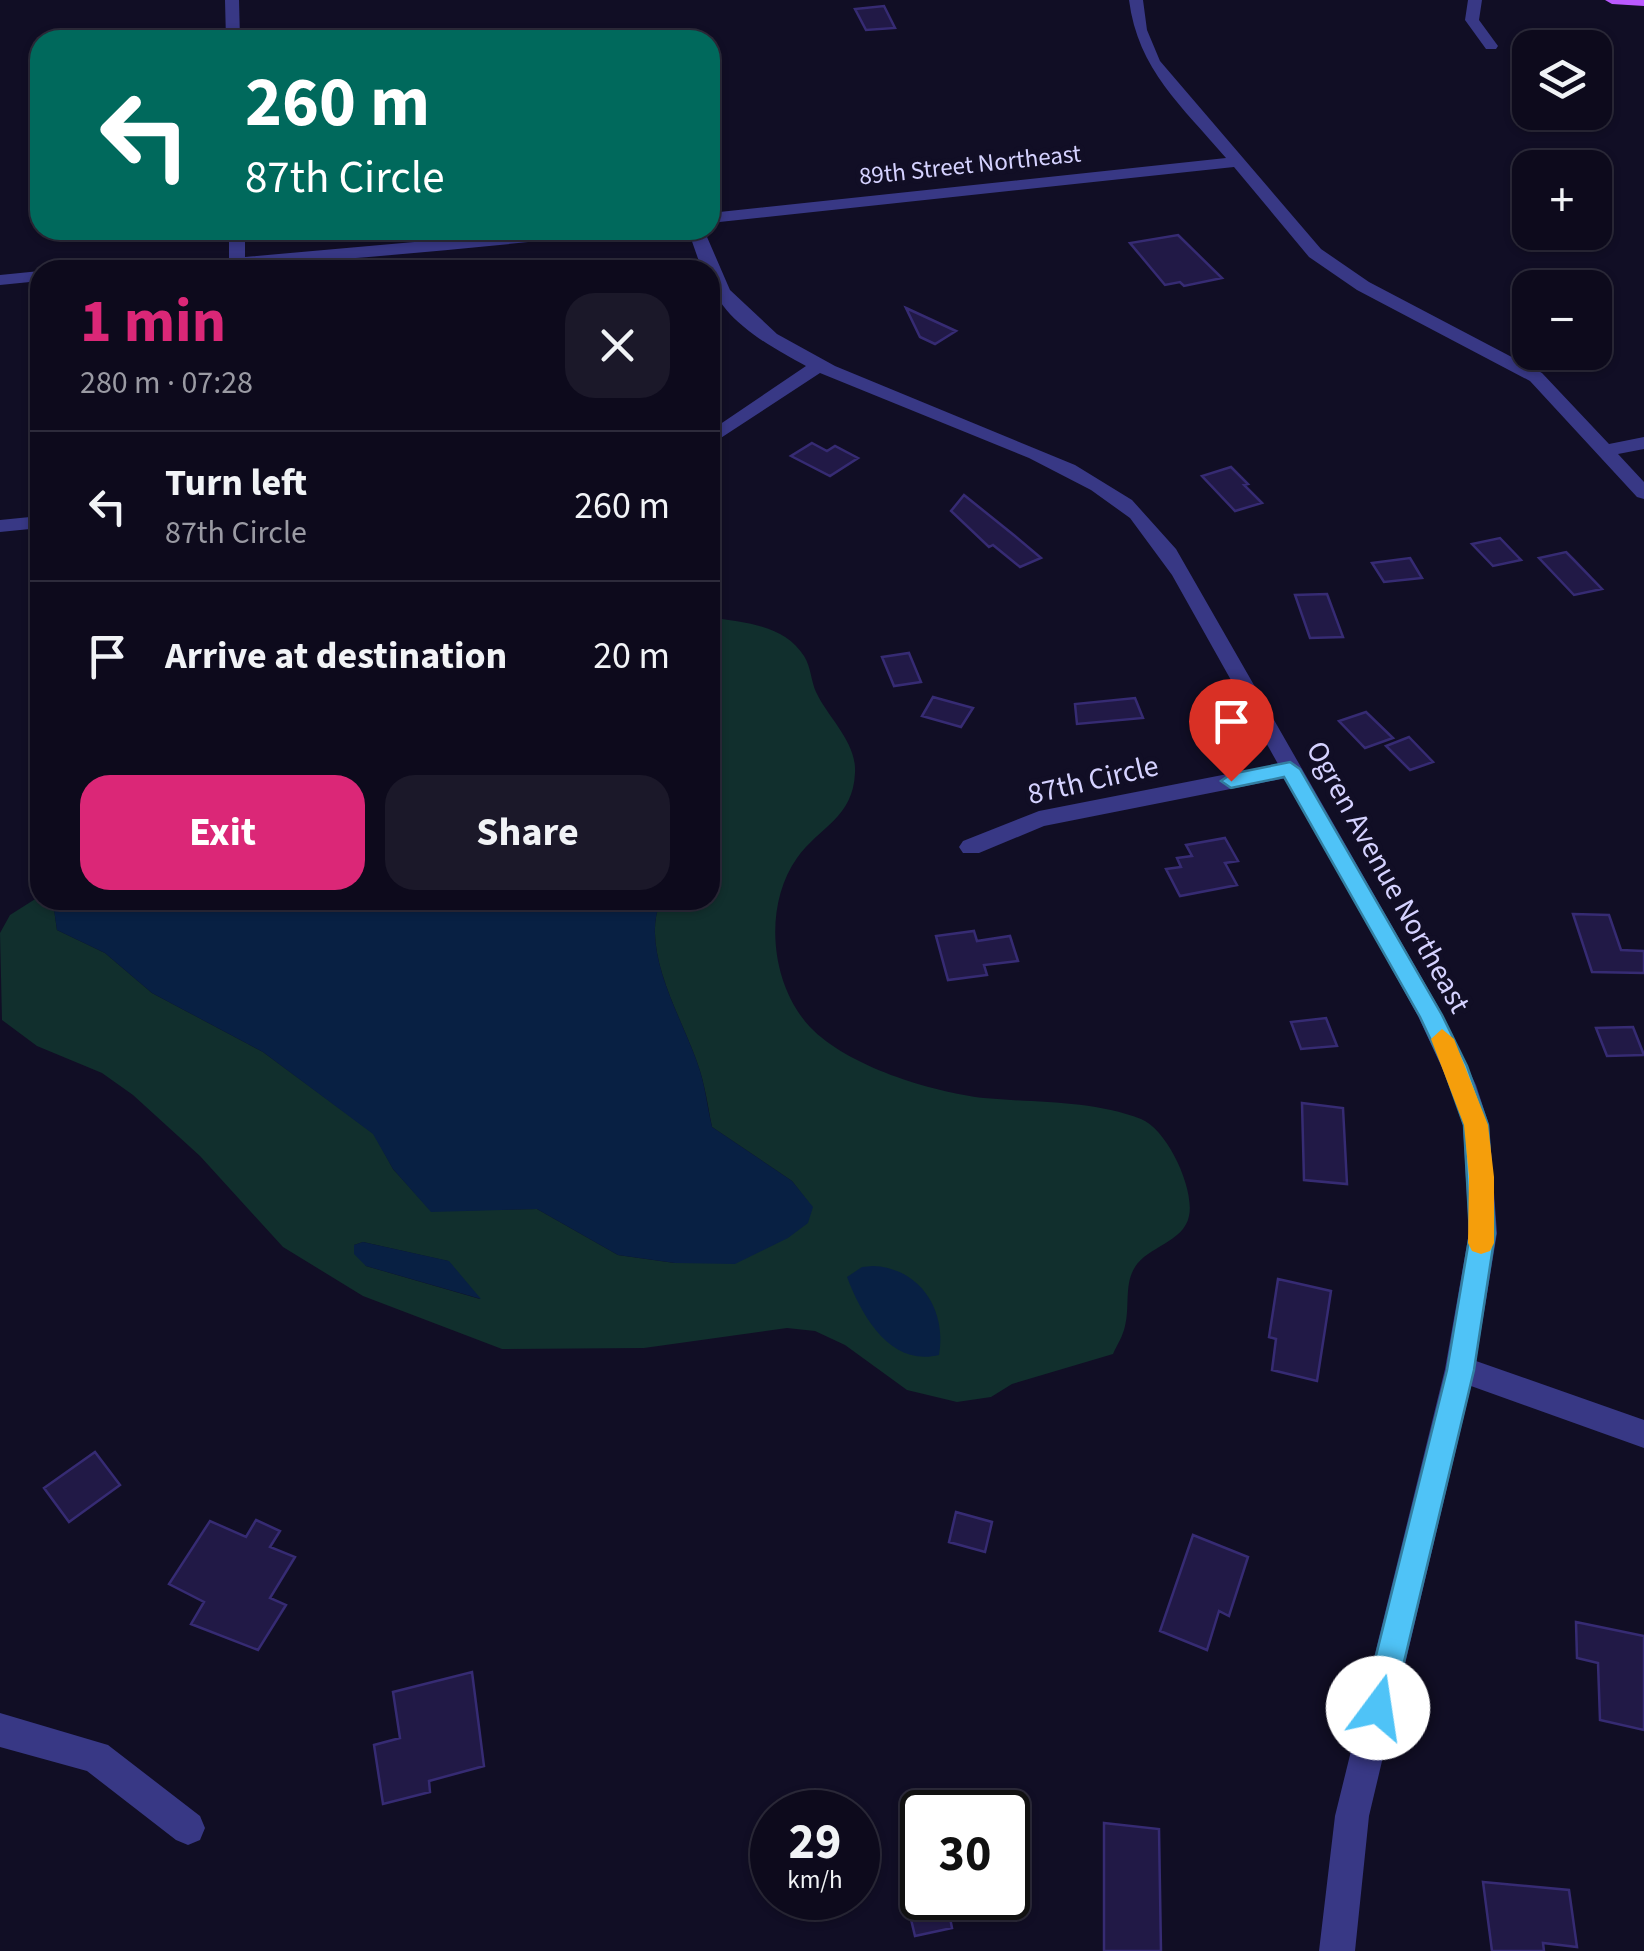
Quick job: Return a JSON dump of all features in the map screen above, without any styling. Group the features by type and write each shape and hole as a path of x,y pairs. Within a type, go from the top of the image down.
{"main road":[{"path":"1612,0 1644,2"}],"street":[{"path":"232,0 232,30"},
{"path":"1136,0 1140,30 1153,62 1315,253 1336,269 1526,370 1553,392 1644,494"},
{"path":"1475,0 1472,20 1491,46"},
{"name":"89th Street Northeast","path":"720,217 1235,162"},
{"path":"267,260 504,240"},
{"path":"0,280 30,277"},
{"name":"Ogren Avenue Northeast","path":"720,288 765,334 818,366 1058,466 1126,505 1170,553 1430,1015 1463,1085 1476,1125 1483,1234 1460,1370 1352,1816 1338,1916 1338,1951"},
{"path":"720,433 818,366"},
{"path":"1607,450 1644,444"},
{"path":"0,526 30,523"},
{"name":"87th Circle","path":"970,847 1040,818 1290,769"},
{"path":"1460,1370 1644,1434"},
{"path":"0,1730 96,1758 188,1828"}],"green space":[{"path":"720,619 774,631 796,645 806,660 821,702 847,741 855,773 842,811 806,847 786,877 779,899 776,944 786,989 810,1027 826,1041 891,1075 984,1098 1103,1108 1141,1119 1160,1135 1183,1176 1189,1216 1180,1232 1135,1267 1124,1330 1113,1354 1012,1384 991,1397 957,1402 907,1390 845,1345 815,1331 787,1328 644,1348 502,1349 363,1296 283,1247 200,1156 133,1095 102,1073 37,1046 2,1020 0,933 10,915 30,902 30,910 54,910 57,930 105,953 152,993 263,1052 374,1134 393,1169 431,1211 537,1209 618,1255 675,1263 735,1263 812,1207 792,1181 712,1127 700,1073 659,962 658,910 720,910","holes":["363,1242 448,1261 480,1299 366,1266 354,1245"]}],"water":[{"path":"54,910 658,910 655,940 659,962 700,1072 712,1127 792,1181 813,1207 808,1223 788,1238 735,1264 675,1263 618,1255 537,1209 431,1212 393,1169 373,1134 263,1052 152,993 105,953 57,930"},
{"path":"363,1242 449,1261 481,1299 366,1266 354,1254 354,1245"},
{"path":"862,1267 904,1274 927,1294 939,1322 939,1355 922,1357 906,1353 892,1346 870,1322 847,1277"}],"building":[{"path":"884,6 895,28 866,30 855,9"},
{"path":"1178,235 1222,278 1184,286 1180,282 1165,285 1130,243"},
{"path":"906,308 956,331 935,344 920,337"},
{"path":"812,443 827,451 835,446 858,458 830,476 791,456"},
{"path":"1231,467 1262,503 1235,511 1202,476"},
{"path":"964,495 1041,558 1020,567 993,545 989,547 951,511"},
{"path":"1500,538 1521,560 1493,566 1472,544"},
{"path":"1566,552 1602,589 1574,595 1539,558"},
{"path":"1410,558 1422,578 1384,582 1372,563"},
{"path":"1327,594 1343,637 1310,638 1295,595"},
{"path":"909,653 921,682 894,686 882,657"},
{"path":"933,697 973,708 961,727 922,716"},
{"path":"1135,698 1143,718 1077,724 1075,704"},
{"path":"1366,712 1393,738 1365,748 1339,721"},
{"path":"1409,737 1433,762 1410,770 1386,746"},
{"path":"1225,838 1238,861 1225,863 1237,885 1180,896 1166,869 1181,867 1177,858 1192,856 1186,845"},
{"path":"1573,914 1609,915 1621,950 1644,951 1644,973 1592,972"},
{"path":"974,931 977,941 1010,936 1018,961 984,965 987,975 948,980 936,936"},
{"path":"1326,1018 1337,1046 1301,1049 1291,1022"},
{"path":"1633,1027 1644,1055 1607,1056 1596,1028"},
{"path":"1302,1103 1343,1108 1347,1184 1304,1180"},
{"path":"1278,1279 1331,1291 1317,1381 1272,1370 1276,1339 1269,1337"},
{"path":"95,1452 120,1485 69,1522 44,1488"},
{"path":"956,1512 992,1522 985,1552 949,1542"},
{"path":"256,1520 280,1531 270,1547 295,1557 270,1598 286,1605 258,1650 191,1624 204,1602 169,1584 210,1521 246,1537"},
{"path":"1193,1535 1248,1557 1229,1616 1219,1611 1207,1650 1160,1631"},
{"path":"1576,1622 1644,1636 1644,1730 1600,1720 1598,1663 1577,1658"},
{"path":"472,1672 484,1766 429,1781 430,1792 383,1804 374,1745 400,1738 393,1692"},
{"path":"1104,1823 1159,1829 1161,1951 1104,1951"},
{"path":"1483,1882 1569,1890 1577,1947 1543,1943 1544,1951 1492,1951"},
{"path":"911,1920 950,1920 952,1928 915,1936"}],"slow traffic":[{"path":"1442,1039 1476,1125 1482,1177 1481,1243"}],"route":[{"path":"1231,781 1290,769 1447,1047 1476,1125 1483,1234 1460,1370 1378,1708"}]}
